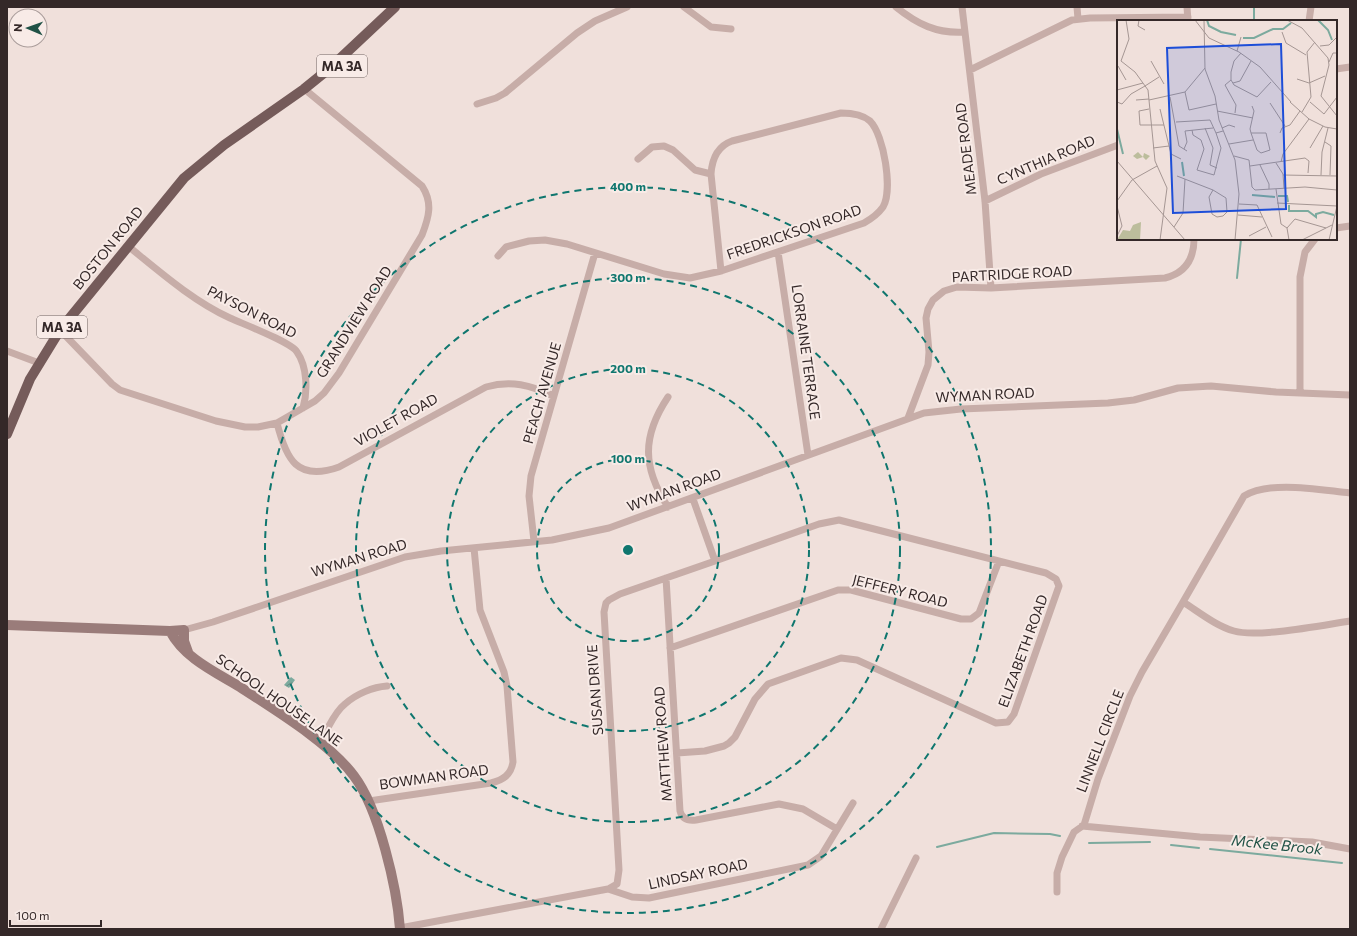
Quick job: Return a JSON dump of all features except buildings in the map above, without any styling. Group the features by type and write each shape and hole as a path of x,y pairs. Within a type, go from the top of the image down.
{"main road":[{"name":"BOSTON ROAD","path":"7,434 22,395 39,363 60,330 186,177 224,145 271,113 330,68 396,7"},
{"name":"BOSTON ROAD","path":"271,113 308,92 344,64 404,7"}],"street":[{"path":"477,104 496,98 505,93 585,27 627,7"},
{"path":"684,7 711,27 731,28"},
{"path":"896,7 920,24 933,30 954,33 965,32"},
{"name":"MEADE ROAD","path":"962,7 986,201 991,288"},
{"path":"1077,7 1078,19"},
{"path":"970,70 1065,22 1078,19 1188,19 1187,7"},
{"path":"1310,20 1311,7"},
{"path":"1337,69 1350,67"},
{"name":"GRANDVIEW ROAD","path":"60,330 112,384 123,392 232,425 258,427 277,423 303,408 324,393 337,378 422,235 430,208 427,193 422,186 308,92"},
{"name":"FREDRICKSON ROAD","path":"498,256 506,247 529,241 545,240 567,244 677,277 697,277 721,271 864,223 882,208 887,190 883,154 876,128 869,120 851,113 841,113 724,144 717,153 711,174 721,271"},
{"name":"CYNTHIA ROAD","path":"986,201 1041,174 1117,145"},
{"path":"638,159 652,147 664,146 672,150 695,170 711,174"},
{"path":"1337,228 1350,226"},
{"name":"PARTRIDGE ROAD","path":"908,418 928,364 929,352 926,318 930,304 938,295 950,289 991,288 1169,277 1180,272 1188,262 1192,254 1194,240"},
{"path":"1300,393 1300,277 1305,252 1314,240"},
{"name":"PAYSON ROAD","path":"128,246 172,281 210,307 292,346 302,359 307,390 303,408"},
{"name":"LORRAINE TERRACE","path":"778,252 808,455"},
{"name":"PEACH AVENUE","path":"534,541 529,496 531,476 595,253"},
{"path":"7,351 39,363"},
{"name":"VIOLET ROAD","path":"277,423 286,453 295,464 307,471 322,472 338,467 486,387 505,383 517,383 541,390 553,396"},
{"name":"WYMAN ROAD","path":"7,625 170,631 184,630 212,622 394,560 435,552 589,534 694,499 808,455 924,413 954,410 1108,403 1134,400 1178,388 1197,387 1225,386 1300,393 1350,395"},
{"path":"668,397 651,429 648,448 653,474 661,496 668,507"},
{"name":"LINNELL CIRCLE","path":"1057,892 1057,873 1062,857 1070,838 1086,820 1098,779 1131,695 1142,672 1244,496 1251,492 1292,488 1350,493"},
{"path":"694,499 715,561"},
{"name":"ELIZABETH ROAD","path":"677,753 705,751 724,746 735,737 755,699 768,684 841,658 857,660 996,723 1008,722 1014,714 1059,586 1056,579 1046,573 839,520 819,524 715,561"},
{"name":"BOWMAN ROAD","path":"369,801 491,783 504,778 511,771 513,762 507,686 504,672 480,610 474,548"},
{"name":"JEFFERY ROAD","path":"670,648 838,590 856,592 961,619 971,619 981,610 999,560"},
{"name":"SUSAN DRIVE","path":"610,888 617,884 620,870 607,681 604,612 606,603 613,597 715,561"},
{"name":"MATTHEW ROAD","path":"666,578 680,811 682,816 686,819 696,820 779,804 803,809 837,829"},
{"path":"1183,602 1217,622 1233,630 1241,632 1284,630 1350,621"},
{"path":"184,630 184,641 189,655"},
{"name":"SCHOOL HOUSE LANE","path":"170,631 178,645 189,655 260,700 319,742 350,770 369,801 375,817 394,885 400,929"},
{"path":"319,742 344,704 368,691 387,686"},
{"name":"LINDSAY ROAD","path":"610,888 632,897 645,899 808,865 821,856 853,803"},
{"path":"1082,826 1205,838 1312,842 1350,849"},
{"path":"882,929 916,858"},
{"path":"400,929 610,888"}],"water":[{"path":"291,677 295,680 289,688 284,685"}],"waterway":[{"path":"1254,7 1254,20"},
{"path":"1237,278 1241,240"},
{"name":"McKee Brook","path":"937,847 994,833 1050,834 1060,836"},
{"name":"McKee Brook","path":"1089,843 1150,842"},
{"name":"McKee Brook","path":"1171,845 1199,848"},
{"name":"McKee Brook","path":"1210,849 1342,863"}]}
